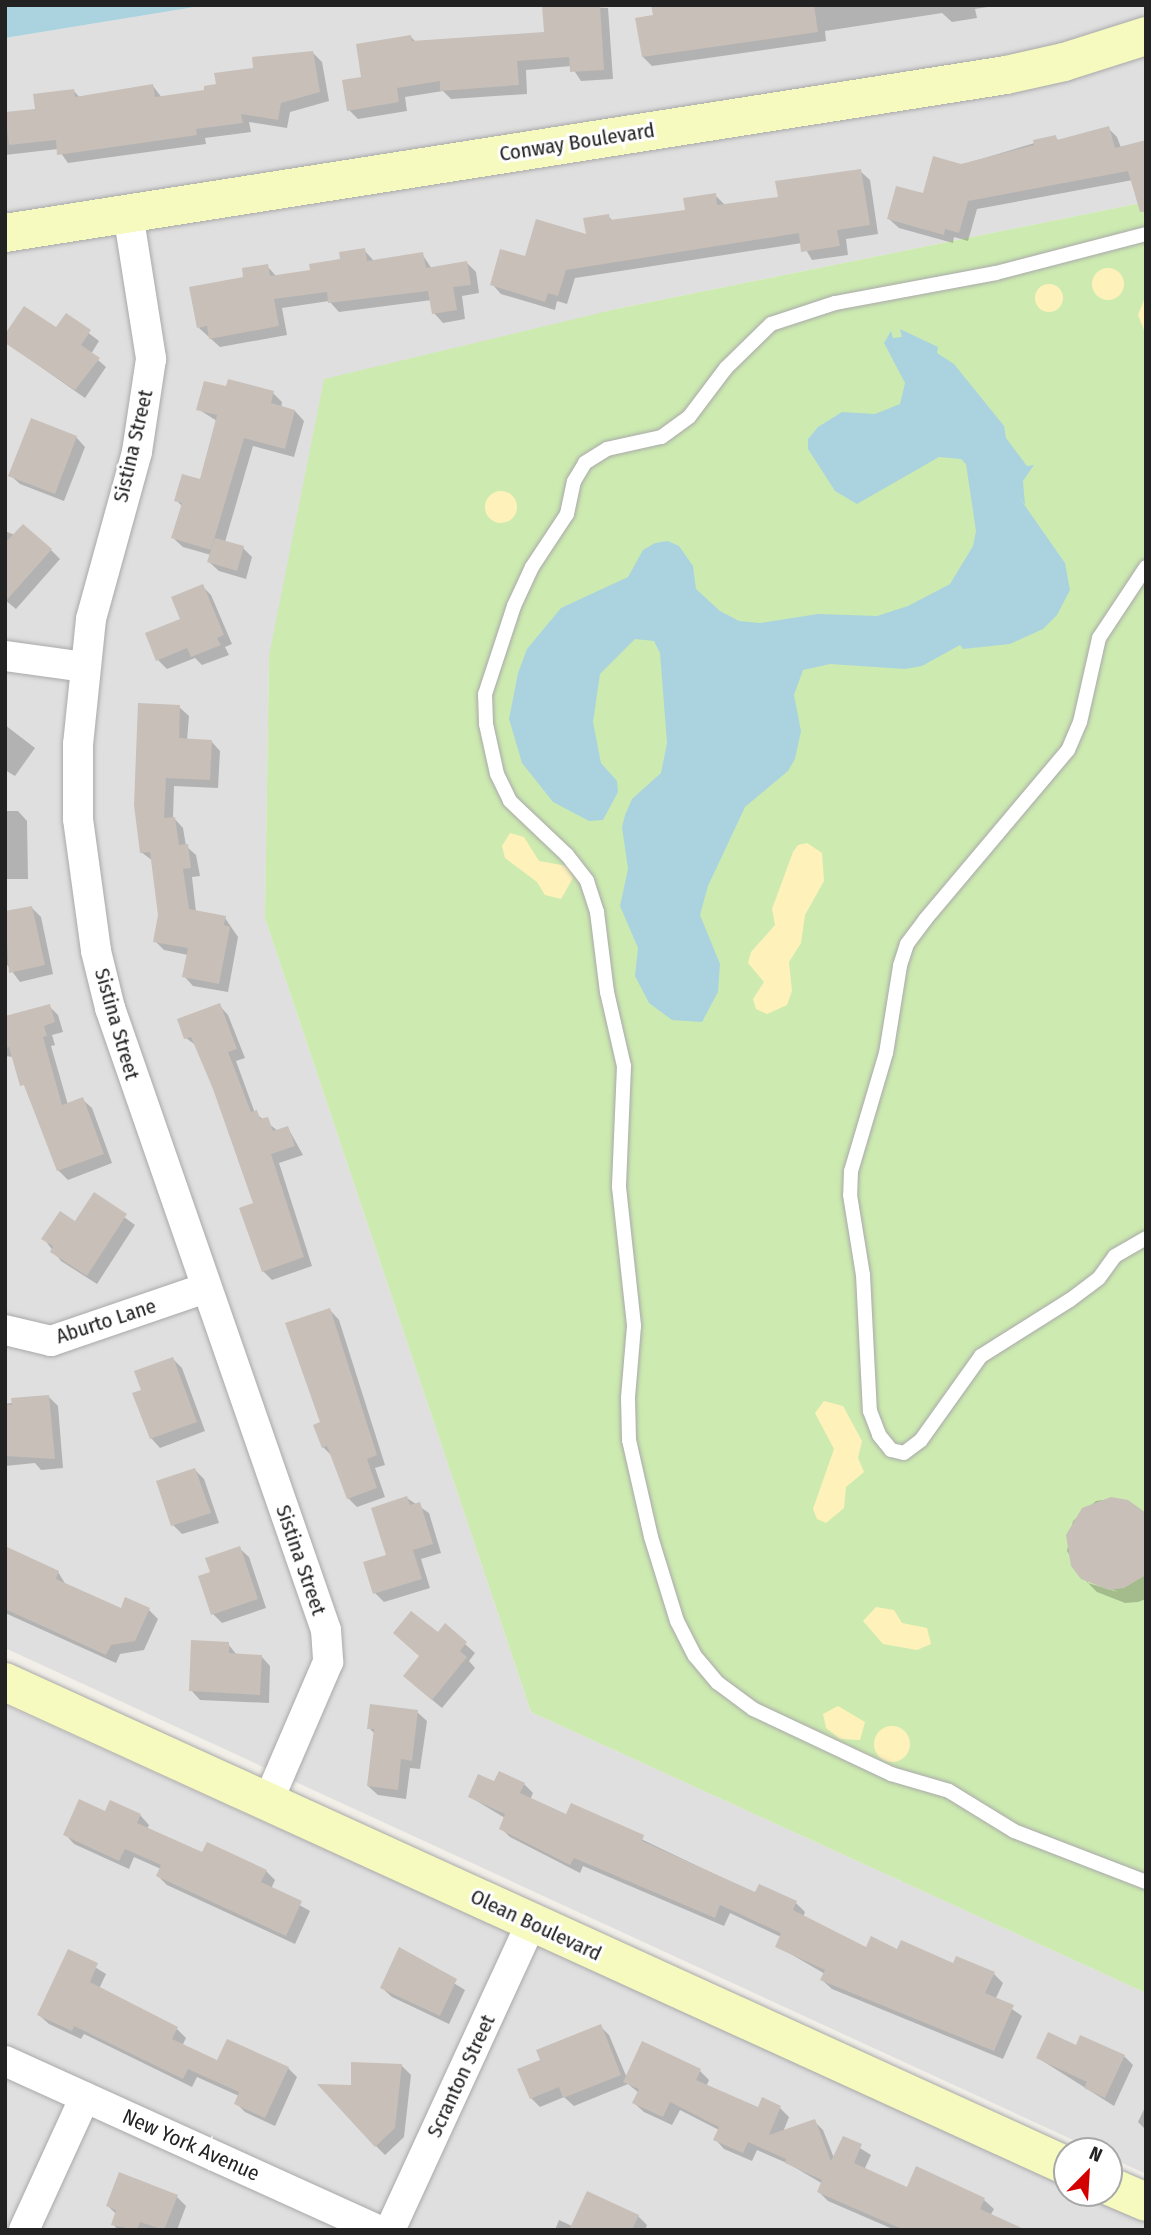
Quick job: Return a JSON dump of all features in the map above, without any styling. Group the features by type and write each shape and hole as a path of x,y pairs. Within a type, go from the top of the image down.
{"street":[{"name":"Conway Boulevard","path":"5,233 1006,75 1075,59 1146,36"},
{"name":"Sistina Street","path":"128,213 151,359 136,452 104,558 85,667 78,820 96,951 126,1060 326,1630 328,1662 268,1801"},
{"path":"5,656 85,667"},
{"name":"Aburto Lane","path":"5,1330 51,1341 206,1288"},
{"name":"Olean Boulevard","path":"5,1682 1053,2160"},
{"name":"Scranton Street","path":"390,2230 531,1923"},
{"name":"New York Avenue","path":"5,2061 377,2230"},
{"path":"24,2230 85,2097"},
{"path":"1123,2192 1146,2202"}],"lane":[{"path":"1146,234 996,273 835,303 771,324 726,368 689,417 661,438 607,449 585,463 574,481 567,514 531,567 514,606 485,694 486,724 497,774 510,801 567,855 587,881 597,912 607,992 624,1066 619,1187 634,1326 628,1398 629,1440 651,1537 677,1621 695,1656 718,1683 753,1709 891,1774 949,1791 1014,1832 1146,1882"},
{"path":"1146,567 1099,638 1080,722 1068,750 925,920 907,944 900,966 886,1053 851,1171 850,1195 863,1275 870,1412 880,1436 891,1450 904,1453 913,1446 981,1356 1070,1300 1099,1278 1115,1256 1146,1238"}],"shaded area":[{"path":"207,5 1146,5 1146,202 616,309 269,656 265,918 531,1712 1146,1993 1146,2174 1123,2163 1123,2137 1067,2137 5,1648 5,38"},
{"path":"5,1705 1053,2179 1053,2207 1116,2207 1146,2221 1146,2230 5,2230"}],"green space":[{"path":"1146,202 1146,1993 531,1712 265,918 269,656 324,379 616,309"}],"sand":[{"path":"1108,268 1119,273 1124,284 1119,295 1108,300 1097,295 1092,284 1097,273"},
{"path":"1049,284 1059,288 1063,298 1059,308 1049,312 1039,308 1035,298 1039,288"},
{"path":"1146,295 1146,335 1138,315"},
{"path":"501,491 512,496 517,507 512,518 501,523 490,518 485,507 490,496"},
{"path":"510,833 524,837 539,861 567,866 573,878 561,899 545,895 537,882 505,858 502,846"},
{"path":"807,843 822,853 824,881 805,915 801,943 789,962 792,991 787,1005 767,1014 756,1009 753,999 764,982 748,963 751,952 775,925 772,909 793,852 798,845"},
{"path":"824,1401 843,1406 862,1441 858,1458 864,1472 846,1487 844,1508 826,1523 817,1519 813,1509 834,1449 815,1413"},
{"path":"876,1607 894,1610 902,1623 927,1628 931,1644 917,1650 883,1644 863,1621"},
{"path":"838,1706 865,1722 860,1740 840,1739 826,1728 823,1714"},
{"path":"892,1726 905,1731 910,1744 905,1757 892,1762 879,1757 874,1744 879,1731"}],"water":[{"path":"5,5 207,5 5,38"},
{"path":"900,329 938,347 937,353 954,364 1004,426 1006,438 1027,466 1034,465 1023,481 1025,505 1016,493 1065,563 1070,590 1057,615 1043,629 1010,644 963,649 960,645 922,666 905,669 830,664 803,670 794,695 801,731 795,759 788,771 745,807 708,886 700,915 720,964 718,992 702,1022 672,1020 649,1003 635,976 638,948 620,906 628,869 622,827 625,815 632,799 661,773 667,743 660,653 654,641 635,639 600,674 593,722 601,763 617,781 618,792 603,820 589,821 553,802 522,763 509,719 518,673 527,649 561,608 628,577 643,550 655,543 668,541 679,546 693,566 696,589 720,611 739,621 760,623 818,614 877,616 908,606 950,584 973,546 976,531 966,464 961,459 939,457 857,504 835,491 808,449 808,439 818,427 842,412 875,414 900,404 905,383 884,343 891,331 893,338 902,337"}],"building":[{"path":"542,5 600,5 604,70 570,72 569,57 517,61 519,85 440,91 440,81 397,88 399,102 347,111 342,80 361,77 356,44 411,35 412,41 544,32"},
{"path":"651,5 814,5 818,32 642,57 635,18 653,15"},
{"path":"313,51 320,92 281,103 278,120 241,114 243,123 196,129 197,135 57,155 56,140 9,145 5,112 35,109 33,94 74,89 75,97 153,84 155,97 204,90 204,86 216,84 214,73 253,68 252,57"},
{"path":"1109,126 1115,148 1146,140 1146,212 1140,212 1128,171 968,201 959,233 945,229 944,235 887,219 896,186 923,193 933,156 961,164 1034,145 1033,140 1056,135 1057,140"},
{"path":"861,169 870,225 837,230 840,246 801,252 799,233 566,270 558,296 548,293 545,302 490,285 500,249 525,256 536,219 586,234 583,218 609,214 610,220 685,210 683,198 716,193 717,205 778,197 775,181"},
{"path":"365,248 367,261 423,252 426,268 467,261 471,285 453,287 457,310 432,314 428,291 328,303 327,292 274,299 279,326 209,339 207,326 197,328 189,287 243,277 242,268 268,264 270,276 310,270 309,264 340,259 339,252"},
{"path":"24,306 56,327 66,313 91,330 81,345 100,358 75,390 5,343 5,334"},
{"path":"228,379 274,391 271,403 295,410 285,449 244,438 211,550 171,538 182,503 174,501 182,474 200,479 217,415 196,410 204,381 226,386"},
{"path":"31,418 77,436 55,494 8,476"},
{"path":"23,524 52,549 5,602 5,543"},
{"path":"215,538 244,546 237,571 207,562"},
{"path":"203,584 224,635 217,638 221,645 191,657 187,648 156,661 145,633 180,619 171,597"},
{"path":"138,703 180,705 179,738 212,740 210,780 166,778 164,818 175,817 179,845 188,844 191,868 183,869 189,909 226,916 224,925 230,927 219,984 182,977 188,948 153,942 158,915 150,852 140,853 134,805"},
{"path":"32,906 45,965 9,973 5,911"},
{"path":"220,1003 237,1049 228,1052 251,1112 257,1110 260,1119 268,1117 273,1131 288,1126 295,1146 271,1154 304,1257 262,1272 239,1208 253,1203 213,1089 191,1037 184,1039 177,1019"},
{"path":"50,1004 55,1022 44,1026 47,1036 43,1037 62,1105 83,1097 104,1154 57,1171 24,1085 20,1086 9,1047 5,1048 5,1016"},
{"path":"94,1192 127,1214 87,1276 50,1252 53,1246 41,1239 60,1211 75,1221"},
{"path":"330,1308 377,1455 367,1459 377,1488 347,1499 327,1446 322,1448 313,1425 320,1422 285,1323"},
{"path":"173,1357 197,1422 150,1439 132,1393 141,1390 134,1371"},
{"path":"49,1395 55,1459 5,1456 5,1405 12,1405 11,1398"},
{"path":"195,1468 211,1513 171,1526 156,1481"},
{"path":"407,1496 410,1505 420,1502 433,1544 413,1550 422,1579 373,1594 363,1562 386,1555 371,1508"},
{"path":"1111,1497 1128,1500 1146,1513 1146,1575 1124,1588 1109,1590 1081,1579 1071,1566 1066,1535 1082,1508"},
{"path":"5,1546 59,1571 56,1579 121,1608 125,1597 150,1608 135,1641 111,1645 106,1655 5,1609"},
{"path":"240,1546 258,1599 211,1615 198,1576 210,1572 205,1558"},
{"path":"411,1611 438,1632 445,1623 467,1642 460,1651 467,1657 432,1700 403,1676 419,1656 393,1633"},
{"path":"191,1640 229,1642 229,1653 262,1655 260,1695 189,1691"},
{"path":"370,1704 418,1710 412,1761 401,1759 398,1790 367,1786 374,1729 367,1729"},
{"path":"499,1771 525,1783 520,1793 566,1814 571,1803 644,1835 642,1841 755,1892 759,1884 797,1901 793,1910 866,1947 871,1936 897,1949 901,1940 953,1963 956,1956 995,1972 985,1993 1014,2005 994,2051 820,1980 825,1970 775,1947 781,1933 720,1905 715,1918 574,1858 570,1865 499,1829 505,1814 468,1797 478,1774 494,1781"},
{"path":"79,1799 105,1811 110,1800 141,1814 137,1823 202,1852 207,1842 267,1870 261,1882 302,1901 286,1936 156,1876 161,1865 125,1849 119,1861 63,1835"},
{"path":"399,1947 457,1979 440,2016 380,1988"},
{"path":"68,1949 98,1963 90,1982 178,2027 172,2039 217,2060 227,2039 289,2067 265,2118 234,2104 239,2092 188,2069 183,2079 74,2026 72,2031 37,2015"},
{"path":"601,2024 621,2075 563,2098 559,2087 530,2099 517,2069 540,2060 536,2050"},
{"path":"1048,2032 1076,2045 1080,2035 1125,2055 1105,2098 1084,2088 1087,2082 1036,2058"},
{"path":"642,2041 701,2069 696,2080 758,2107 762,2097 781,2106 769,2135 815,2119 831,2161 843,2136 862,2144 854,2163 907,2187 916,2166 985,2198 980,2209 1026,2230 904,2230 817,2192 822,2180 785,2163 786,2159 748,2142 743,2153 713,2140 719,2127 670,2102 663,2117 632,2103 639,2089 623,2082"},
{"path":"351,2062 402,2064 395,2128 375,2147 317,2084 351,2085"},
{"path":"119,2172 178,2195 164,2230 140,2222 137,2230 111,2225 116,2210 106,2206"},
{"path":"587,2191 639,2215 632,2230 569,2230"}]}
